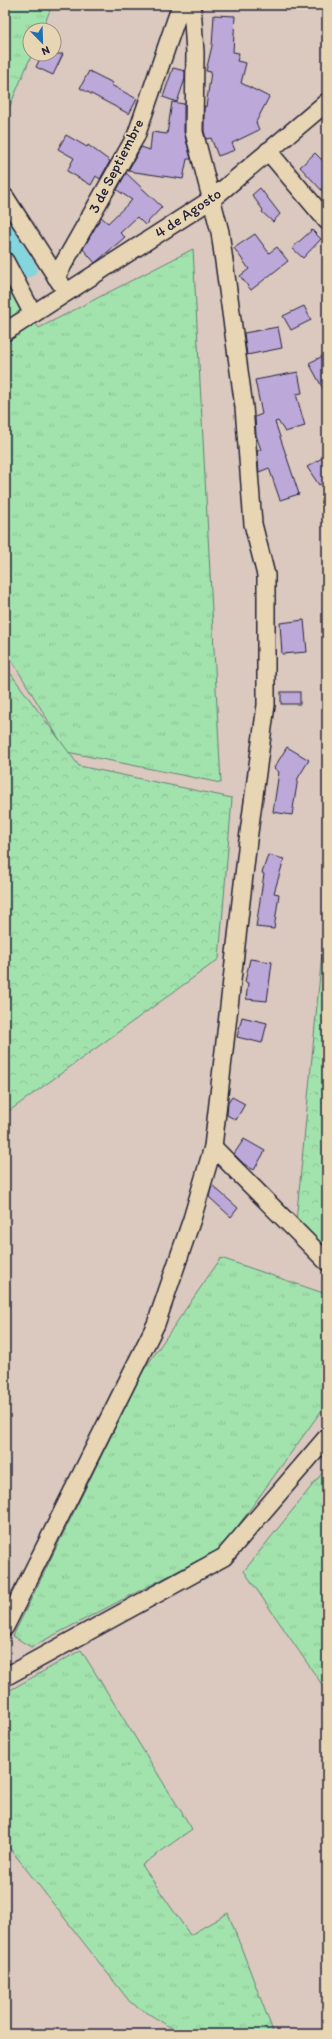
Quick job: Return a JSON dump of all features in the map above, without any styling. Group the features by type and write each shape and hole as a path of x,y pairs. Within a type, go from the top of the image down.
{"street":[{"name":"3 de Septiembre","path":"56,277 136,136 181,5"},
{"path":"5,1627 156,1324 192,1219 213,1147 266,697 266,575 254,524 244,407 220,232 194,132 195,53 192,5"},
{"name":"4 de Agosto","path":"36,312 212,199 327,102"},
{"path":"268,152 327,221"},
{"path":"5,197 66,293"},
{"path":"5,261 36,312 5,332"},
{"path":"213,1147 327,1262"},
{"path":"5,1677 224,1557 327,1437"}],"green space":[{"path":"5,5 52,5 45,22 22,22 22,62 29,62 5,117"},
{"path":"193,249 221,783 67,752 5,649 5,286 39,328"},
{"path":"5,666 79,766 232,798 219,959 5,1114"},
{"path":"327,902 327,1256 296,1222"},
{"path":"221,1258 323,1293 327,1297 327,1403 222,1548 31,1647 13,1636 143,1371"},
{"path":"327,1467 327,1702 325,1689 244,1571"},
{"path":"81,1650 192,1829 142,1865 190,1935 228,1913 274,2034 181,2034 130,2002 5,1842 5,1693"}],"building":[{"path":"214,15 235,16 233,52 239,53 237,61 246,63 241,83 269,97 256,122 259,130 232,143 235,150 218,156 211,138 206,139 204,131 204,106 206,107 211,72 206,71 212,46"},
{"path":"38,62 59,62 53,75 36,67"},
{"path":"173,68 185,71 185,79 177,102 163,97"},
{"path":"89,71 113,83 111,85 137,99 129,114 80,88"},
{"path":"172,102 184,104 184,132 191,159 187,159 183,179 128,171 141,147 150,150 152,132 167,134"},
{"path":"66,135 87,147 88,145 110,161 100,179 96,176 91,185 67,171 74,158 58,149"},
{"path":"315,153 327,165 327,196 300,167"},
{"path":"126,173 162,207 145,225 137,217 120,233 125,237 95,263 83,249 101,217 108,223 132,200 117,190"},
{"path":"260,188 280,214 273,222 262,212 263,210 252,195"},
{"path":"312,230 321,239 303,258 292,248"},
{"path":"255,234 269,253 277,247 288,261 251,290 240,276 249,269 234,248"},
{"path":"304,306 311,320 291,330 283,316"},
{"path":"278,327 282,348 247,355 244,333"},
{"path":"327,354 327,396 309,363"},
{"path":"298,372 302,393 296,394 305,426 285,432 278,421 275,422 299,494 280,500 269,468 259,472 257,451 261,450 256,435 255,417 262,414 255,380"},
{"path":"327,455 327,480 319,485 307,467"},
{"path":"304,620 307,652 282,654 280,623"},
{"path":"281,692 300,692 300,704 281,704"},
{"path":"287,747 309,760 298,778 292,815 273,812 279,772 274,768"},
{"path":"268,855 284,859 274,893 279,894 274,929 256,927 264,874 262,873"},
{"path":"250,959 272,962 267,1001 246,999 248,983 245,982"},
{"path":"242,1017 267,1023 262,1043 237,1037"},
{"path":"232,1097 245,1104 236,1120 227,1115 228,1103"},
{"path":"244,1139 265,1151 254,1170 244,1164 234,1154"},
{"path":"212,1185 238,1208 231,1217 209,1197"}],"waterway":[{"path":"5,230 29,269"}]}
